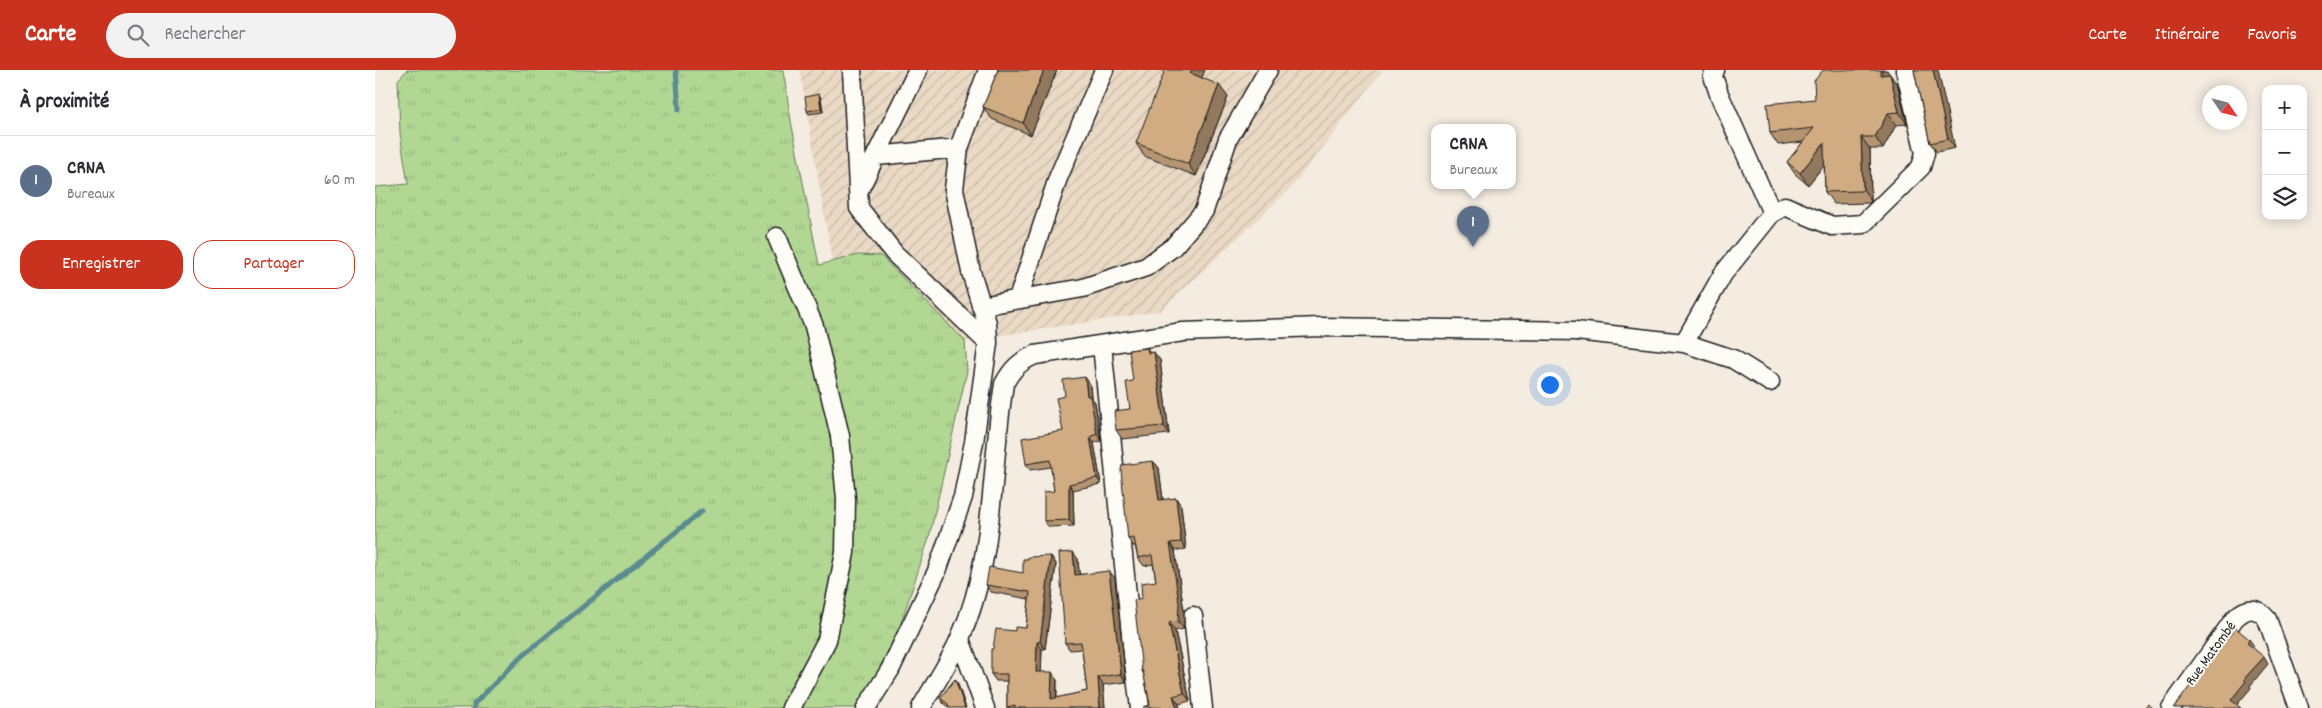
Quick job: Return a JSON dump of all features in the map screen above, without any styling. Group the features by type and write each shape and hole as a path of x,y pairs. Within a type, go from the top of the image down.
{"street":[{"path":"852,70 859,208 894,253 988,343"},
{"path":"859,190 917,70"},
{"path":"866,708 890,670 937,572 963,497 974,442 988,343 987,323 971,272 955,197 959,148 988,70"},
{"path":"1018,300 1058,178 1105,70"},
{"path":"981,306 1083,288 1146,267 1173,247 1205,211 1229,139 1268,70"},
{"path":"1715,70 1713,76 1719,94 1772,213"},
{"path":"1684,343 1723,274 1772,213 1785,206 1832,226 1863,224 1921,167 1925,153 1905,70"},
{"path":"876,156 959,148"},
{"path":"777,237 814,326 840,436 846,499 845,553 827,640 791,708"},
{"path":"921,708 960,638 975,593 987,542 1004,384 1012,368 1023,360 1035,355 1183,332 1321,327 1576,331 1684,343 1733,359 1770,382"},
{"path":"1102,345 1140,708"},
{"name":"Rue Matombé","path":"2171,708 2235,618 2243,611 2256,609 2267,619 2299,708"},
{"path":"1193,616 1203,708"},
{"path":"960,638 985,708"}],"shaded area":[{"path":"800,70 1383,70 1291,188 1160,311 965,341 881,256 858,255 832,261"}],"green space":[{"path":"407,70 783,70 819,265 858,255 881,256 965,341 967,371 929,538 895,641 857,708 375,708 375,187 408,184 400,133 398,80"}],"building":[{"path":"998,70 1044,70 1023,123 983,107"},
{"path":"1165,70 1192,70 1190,73 1219,85 1188,164 1136,143"},
{"path":"1823,70 1881,70 1881,75 1890,74 1899,112 1888,113 1875,137 1861,137 1863,189 1861,191 1825,192 1824,143 1800,173 1787,162 1814,128 1770,133 1767,104 1815,99 1814,81"},
{"path":"1914,70 1933,70 1948,139 1930,143"},
{"path":"819,94 821,109 807,111 805,97"},
{"path":"1147,348 1148,353 1154,352 1164,426 1116,430 1114,411 1130,409 1126,382 1133,381 1129,350"},
{"path":"1085,377 1087,396 1090,396 1097,434 1090,437 1097,478 1069,484 1069,520 1044,521 1044,492 1054,491 1050,460 1026,464 1022,438 1063,431 1056,398 1065,396 1063,380"},
{"path":"1153,461 1159,500 1176,498 1181,542 1170,543 1179,603 1178,622 1169,623 1184,693 1173,696 1177,708 1143,707 1150,705 1142,671 1134,600 1142,598 1141,583 1156,581 1152,555 1138,558 1134,538 1128,539 1121,470 1122,465"},
{"path":"1073,552 1075,575 1109,571 1121,674 1098,677 1100,708 1015,708 1015,705 1007,707 1007,674 991,674 991,649 993,649 996,629 1015,631 1015,627 1026,628 1030,592 986,585 989,567 1023,573 1023,559 1051,556 1040,642 1037,642 1036,672 1052,672 1051,699 1087,691 1081,642 1065,643 1059,553"},
{"path":"2236,628 2249,639 2247,643 2264,657 2244,679 2246,681 2231,700 2241,708 2174,708 2214,653"},
{"path":"955,679 965,708 949,708 948,704 940,698"},
{"path":"2148,704 2153,708 2145,708"}],"waterway":[{"path":"676,70 679,110"},
{"path":"474,708 474,704 523,655 702,511"}],"place":[{"name":"CRNA","path":"1473,247"}]}
